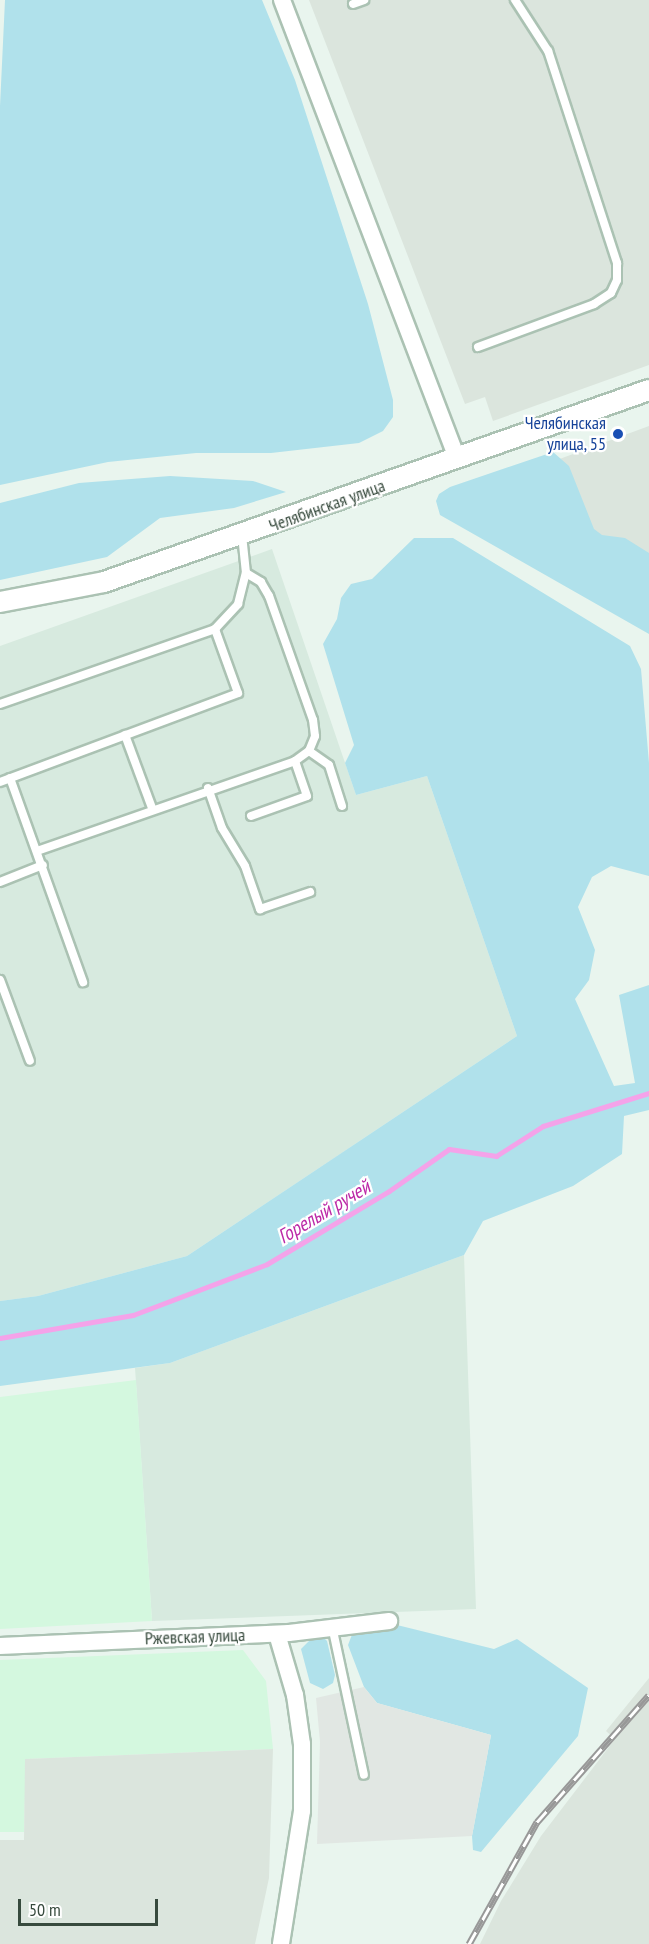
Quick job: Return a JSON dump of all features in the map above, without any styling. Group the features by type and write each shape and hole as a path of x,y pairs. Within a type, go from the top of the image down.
{"street":[{"path":"282,0 457,459"},
{"name":"Челябинская улица","path":"0,602 104,582 242,536 649,390"},
{"name":"Ржевская улица","path":"0,1646 277,1634 332,1625 389,1621"},
{"path":"277,1634 295,1695 302,1744 302,1811 281,1944"}],"lane":[{"path":"353,4 364,0"},
{"path":"478,347 594,304 611,293 617,280 617,263 548,51 515,0"},
{"path":"0,704 215,629 238,604 246,573 242,536"},
{"path":"38,851 208,788 295,760 309,752 315,736 313,720 269,596 261,582 246,573"},
{"path":"0,782 237,693 215,629"},
{"path":"125,735 152,808"},
{"path":"309,752 329,765 342,806"},
{"path":"251,816 307,796 295,760"},
{"path":"10,778 83,982"},
{"path":"208,788 222,828 245,866 260,909 310,892"},
{"path":"0,882 43,866"},
{"path":"0,980 30,1061"},
{"path":"332,1625 364,1775"}],"shaded area":[{"path":"5,0 262,0 295,80 368,304 393,400 393,417 383,431 359,443 271,453 196,453 108,462 0,485 0,106"},
{"path":"309,0 649,0 649,365 493,421 485,397 465,404"},
{"path":"649,426 649,594 478,489"},
{"path":"553,452 569,466 594,529 602,535 625,538 649,553 649,634 440,515 436,501 439,494 450,487"},
{"path":"170,476 253,481 286,492 234,508 160,518 107,557 0,580 0,503 79,483"},
{"path":"414,538 453,538 630,646 641,669 649,763 649,876 611,866 592,877 578,907 595,950 589,980 575,999 614,1086 635,1083 619,995 649,985 649,1110 624,1116 622,1154 573,1186 483,1221 464,1255 170,1363 0,1386 0,1301 38,1296 187,1256 517,1036 427,776 356,795 345,763 354,745 323,644 337,619 341,598 351,584 372,579"},
{"path":"272,549 356,795 427,776 517,1036 187,1256 38,1296 0,1301 0,646"},
{"path":"464,1255 476,1609 152,1621 135,1368 170,1363"},
{"path":"136,1380 152,1621 0,1629 0,1397"},
{"path":"397,1625 494,1649 517,1639 588,1688 578,1736 481,1852 473,1850 472,1836 491,1735 377,1703 364,1687 348,1645 353,1632"},
{"path":"322,1636 327,1641 335,1675 333,1683 323,1689 310,1683 301,1649 310,1640"},
{"path":"243,1650 266,1681 273,1749 26,1759 24,1832 0,1832 0,1660"},
{"path":"649,1678 649,1944 480,1944 501,1901 541,1836 615,1739 606,1731"},
{"path":"364,1687 377,1703 491,1735 472,1836 317,1844 320,1742 316,1698"},
{"path":"273,1749 269,1878 255,1944 0,1944 0,1840 24,1840 25,1759"}],"waterway":[{"name":"Горелый ручей","path":"0,1338 133,1315 267,1264 389,1191 449,1149 496,1156 543,1126 649,1093"}],"railway":[{"path":"469,1944 537,1822 649,1695"}],"place":[{"name":"Челябинская улица, 55","path":"618,434"}]}
